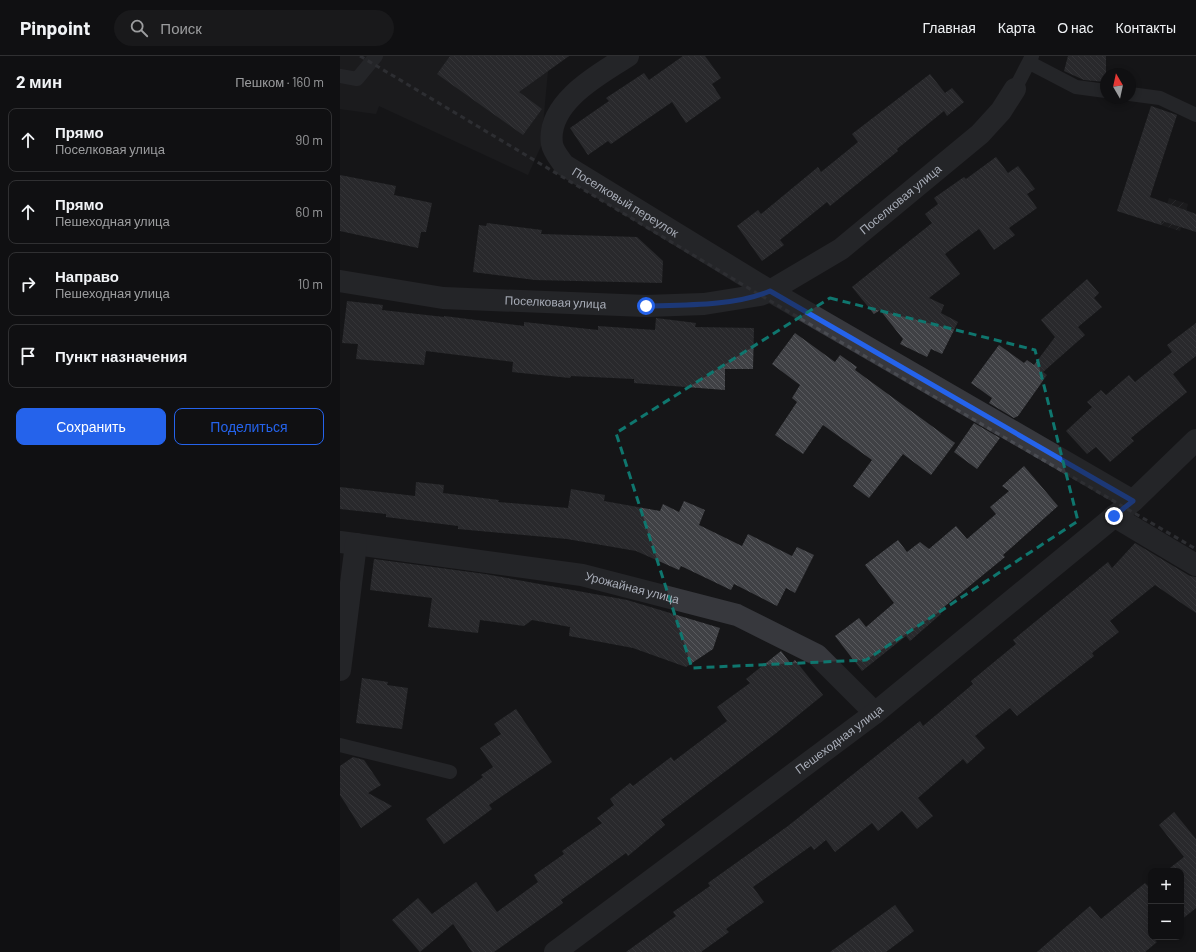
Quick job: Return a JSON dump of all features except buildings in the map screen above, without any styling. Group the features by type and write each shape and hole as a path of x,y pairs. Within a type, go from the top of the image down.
{"street":[{"name":"Поселковый переулок","path":"628,56 592,78 568,100 553,125 552,145 564,165 770,291"},
{"name":"Поселковая улица","path":"340,280 443,298 646,306 704,304 760,295 770,291 840,249 980,134 1001,111 1015,89"},
{"path":"770,291 1133,501"},
{"name":"Пешеходная улица","path":"555,952 875,713 1133,501 1196,440"},
{"path":"1114,516 1196,565"},
{"name":"Урожайная улица","path":"340,670 348,543 582,575 736,615 817,655 875,713"}],"lane":[{"path":"340,76 356,79 376,56"},
{"path":"1015,89 1031,60 1076,87 1100,90"},
{"path":"1136,95 1160,98 1195,113"},
{"path":"340,745 450,772"}],"highlighted area":[{"path":"830,298 1035,350 1078,521 866,660 692,668 616,433"}],"shaded area":[{"path":"340,56 529,56 548,70 541,146 528,175 379,106 376,114 340,109"},
{"path":"1169,198 1188,204 1180,231 1161,225"}],"railway":[{"path":"360,56 760,295 1196,549"}],"route":[{"path":"646,306 704,304 760,295 770,291 1133,501 1114,516"}]}
